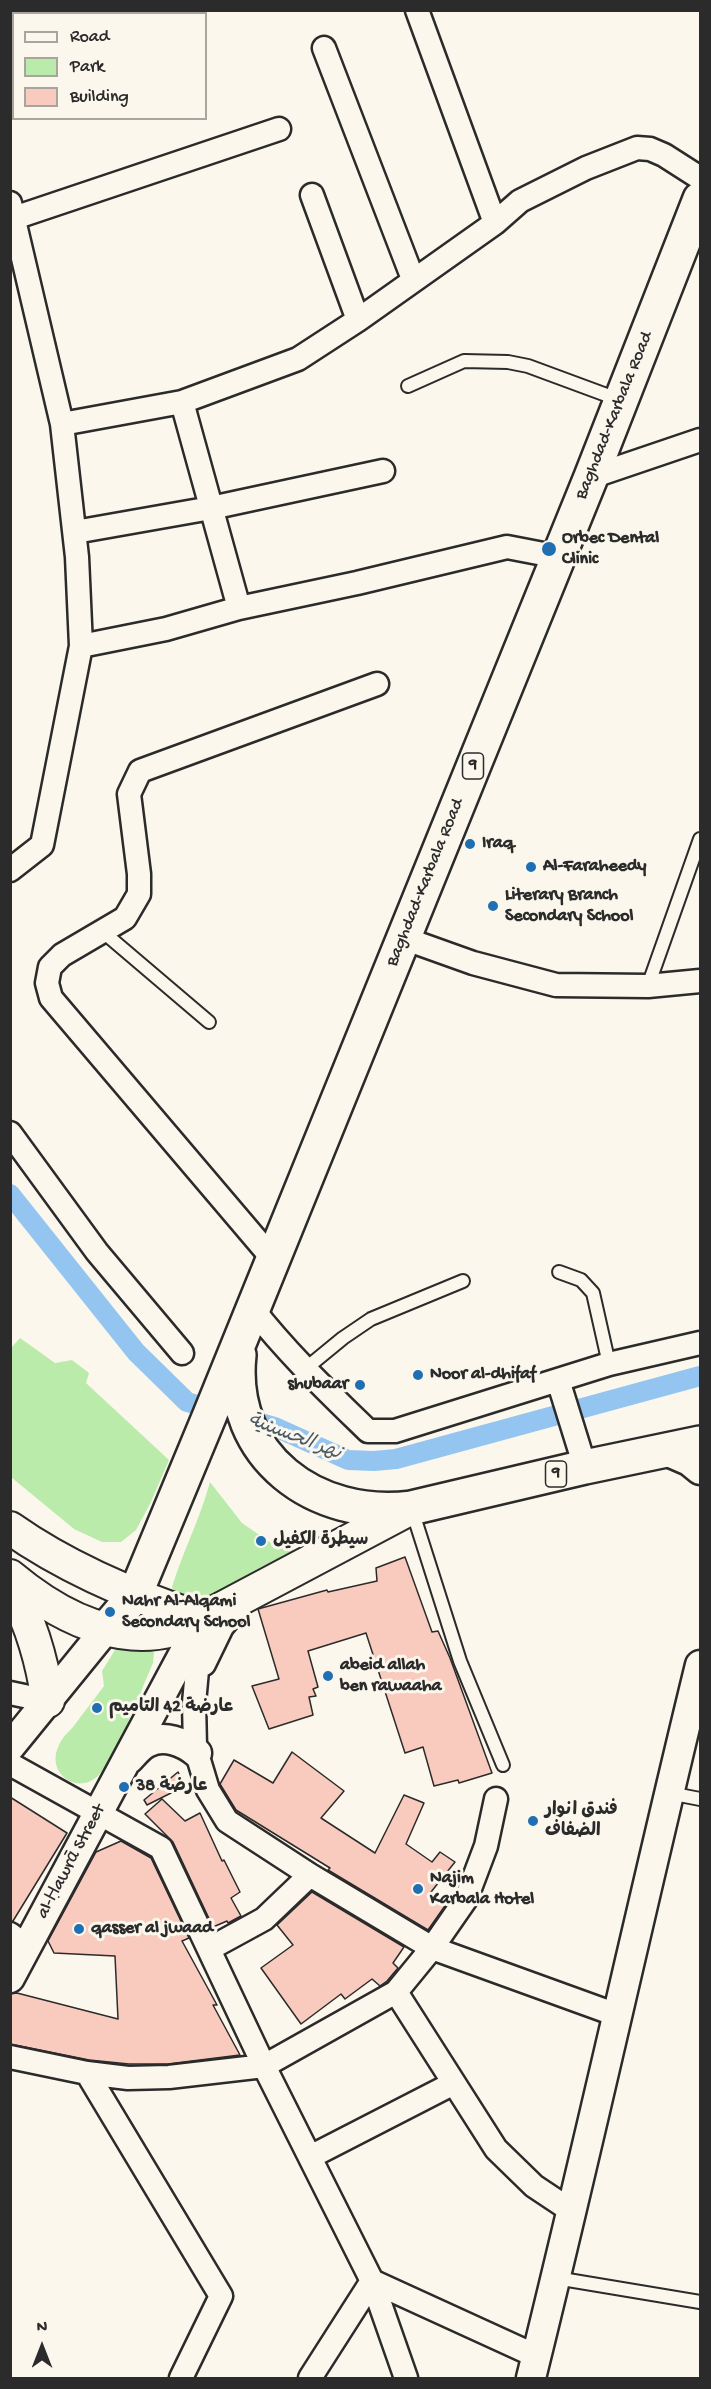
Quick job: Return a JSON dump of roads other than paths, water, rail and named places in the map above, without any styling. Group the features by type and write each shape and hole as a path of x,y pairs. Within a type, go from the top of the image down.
{"highway":[{"name":"Baghdad-Karbala Road","path":"106,1629 135,1595 242,1339 272,1258 559,557 700,199"},
{"name":"9","path":"242,1339 242,1403 252,1435 277,1467 289,1478 316,1495 362,1509 411,1508 580,1452 666,1451 700,1443"}],"main road":[{"path":"10,1576 50,1605 106,1629 130,1635 155,1635 179,1630 202,1619 411,1508"},
{"path":"10,1528 65,1562 135,1595 202,1619"},
{"path":"10,1585 27,1620 36,1647 48,1701"}],"street":[{"path":"417,10 495,223"},
{"path":"324,48 413,279"},
{"path":"10,870 42,845 81,646 75,532 62,424 12,211 279,129"},
{"path":"62,424 182,402 298,359 358,320 495,223 520,201 586,168 637,148 650,149 664,154 700,178"},
{"path":"312,195 358,320"},
{"path":"182,402 239,608"},
{"path":"591,477 700,440"},
{"path":"75,532 211,508 383,471"},
{"path":"81,646 166,629 239,608 357,583 507,547 559,557"},
{"path":"272,1258 51,998 47,983 50,968 62,955 125,918 139,894 139,874 129,794 140,771 377,684"},
{"path":"403,938 473,963 556,985 648,986 700,981"},
{"path":"10,1133 30,1157 97,1252 182,1353"},
{"path":"242,1339 279,1343 368,1431 395,1431 609,1364 700,1343"},
{"path":"558,1380 580,1452"},
{"path":"666,1451 689,1461 700,1470"},
{"path":"194,1703 201,1671 214,1641 232,1614 255,1591"},
{"path":"202,1619 194,1703 197,1753 208,1790 227,1821 310,1875 432,1948 617,2015"},
{"name":"al-Ḥawrā Street","path":"10,1978 19,1941 98,1814 202,1619"},
{"path":"10,1747 106,1629"},
{"path":"372,2281 534,2367 573,2212 700,1665"},
{"path":"10,1693 48,1701"},
{"path":"125,1763 146,1743 159,1739 186,1744 197,1753"},
{"path":"10,1764 161,1848 264,2066 372,2281 406,2379"},
{"path":"10,2057 87,2073 128,2078 169,2078 264,2066 396,1992 432,1948 466,1899 486,1846 496,1799"},
{"path":"209,1949 264,1919 310,1875"},
{"path":"396,1992 496,2149 534,2186 573,2212"},
{"path":"87,2073 221,2296 181,2379"},
{"path":"310,2157 454,2083"},
{"path":"310,2379 372,2281"}],"lane":[{"path":"408,386 464,362 508,362 528,366 621,401"},
{"path":"648,986 700,839"},
{"path":"102,932 209,1022"},
{"path":"559,1272 581,1280 593,1293 609,1364"},
{"path":"304,1370 343,1338 371,1319 463,1281"},
{"path":"411,1508 460,1661 503,1765"},
{"path":"669,1793 700,1799"},
{"path":"556,2277 700,2302"}],"waterway":[{"name":"نهر الحسينية","path":"10,1194 136,1352 187,1402 275,1427 348,1460 396,1459 700,1376"}],"place":[{"name":"Orbec Dental Clinic","path":"549,549"},
{"name":"Iraq","path":"470,844"},
{"name":"Al-Faraheedy","path":"531,867"},
{"name":"Literary Branch Secondary School","path":"493,906"},
{"name":"Noor al-dhifaf","path":"418,1375"},
{"name":"shubaar","path":"360,1385"},
{"name":"سيطرة الكفيل","path":"261,1541"},
{"name":"Nahr Al-Alqami Secondary School","path":"110,1612"},
{"name":"abeid allah ben rawaaha","path":"328,1676"},
{"name":"عارضة 42 التاميم","path":"97,1708"},
{"name":"عارضة 38","path":"124,1787"},
{"name":"فندق انوار الضفاف","path":"533,1821"},
{"name":"Najim Karbala Hotel","path":"418,1889"},
{"name":"qasser al jwaad","path":"79,1929"}]}
